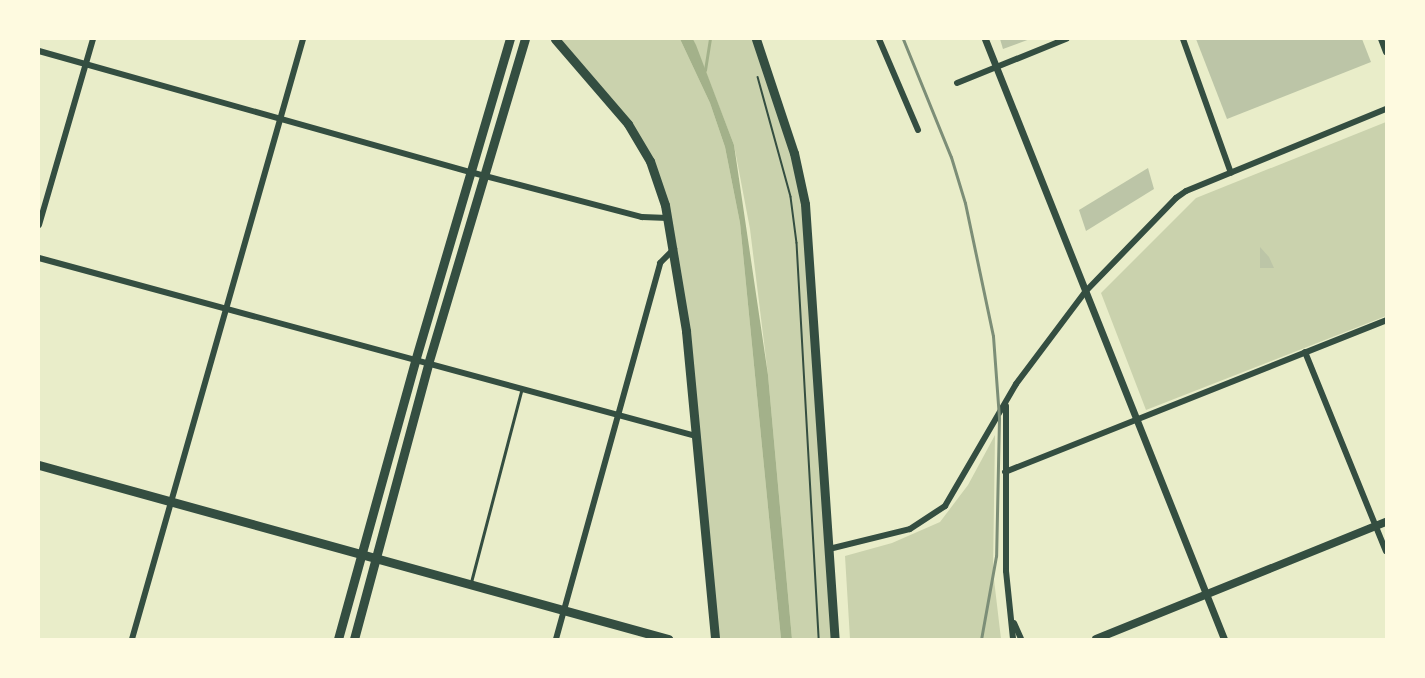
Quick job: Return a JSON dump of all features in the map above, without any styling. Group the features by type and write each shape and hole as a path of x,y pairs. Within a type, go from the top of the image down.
{"main road":[{"path":"338,639 415,361 510,39"},
{"path":"354,639 428,364 525,39"},
{"path":"555,39 605,94 640,143 656,175 668,218 674,248 696,436 715,639"},
{"path":"756,39 794,153 805,204 835,639"},
{"path":"39,465 668,639"},
{"path":"1096,639 1386,522"}],"street":[{"path":"39,225 93,39"},
{"path":"132,639 303,39"},
{"path":"879,39 918,130"},
{"path":"985,39 1224,639"},
{"path":"957,82 1066,39"},
{"path":"1183,39 1231,172"},
{"path":"1381,39 1386,52"},
{"path":"39,51 281,121 470,172 642,217 668,218"},
{"path":"829,549 910,529 945,506 1006,401 1085,292 1176,198 1231,172 1386,109"},
{"path":"556,639 615,413 660,263 674,248"},
{"path":"39,258 696,436"},
{"path":"1005,472 1386,320"},
{"path":"1305,352 1386,551"},
{"path":"1006,401 1006,571 1013,639"},
{"path":"1011,616 1021,639"}],"lane":[{"path":"471,584 522,388"}],"path":[{"path":"756,71 786,178 797,243 819,639"}],"shaded area":[{"path":"555,39 680,39 710,103 725,147 740,223 781,639 715,639 686,331 665,205 640,143"},
{"path":"680,39 693,39 734,145 768,375 792,639 781,639 740,223 725,147 710,103"},
{"path":"693,39 756,39 801,180 835,639 792,639 768,375 750,229 734,145"},
{"path":"1386,122 1386,316 1146,410 1101,293 1196,198"},
{"path":"995,435 993,571 1001,639 850,639 845,556 892,543 940,522 968,485"}],"building":[{"path":"1000,39 1030,39 1003,49"},
{"path":"1196,39 1362,39 1371,62 1227,119"},
{"path":"1148,168 1154,189 1086,231 1079,210"},
{"path":"1260,247 1269,257 1274,268 1260,268"}],"waterway":[{"path":"705,70 710,39"}],"railway":[{"path":"903,39 951,157 965,203 993,336 999,418 996,556 981,639"}]}
